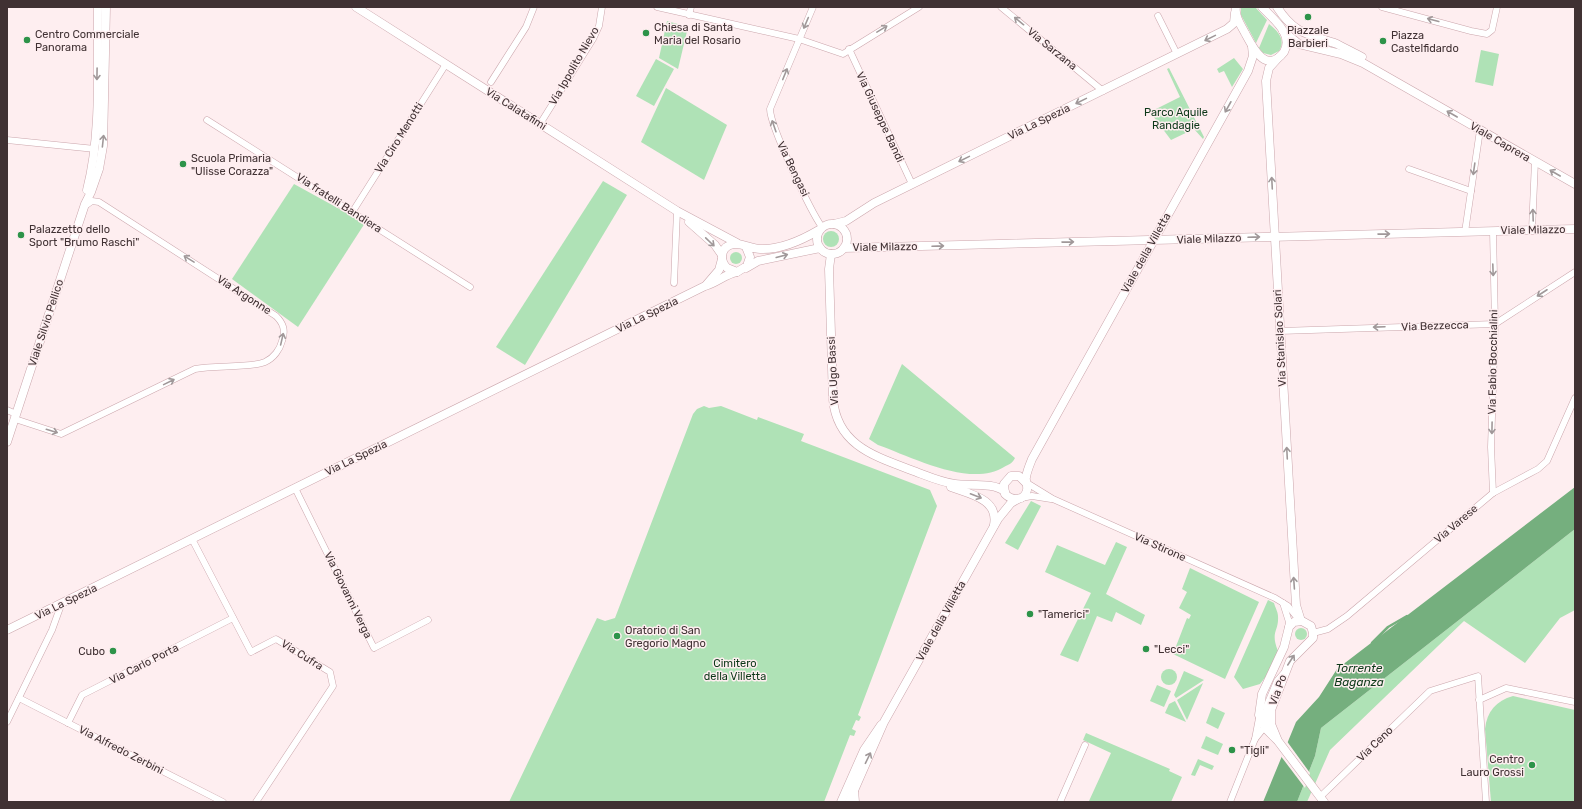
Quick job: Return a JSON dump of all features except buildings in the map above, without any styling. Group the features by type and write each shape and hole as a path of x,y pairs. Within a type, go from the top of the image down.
{"main road":[{"name":"Viale Silvio Pellico","path":"84,207 95,149 98,7"},
{"name":"Viale Silvio Pellico","path":"7,442 84,207 93,188 100,162 104,134 106,7"},
{"name":"Via Calatafimi","path":"356,7 676,211 736,243"},
{"name":"Viale Caprera","path":"1277,7 1289,22 1307,35 1334,43 1352,52 1404,82 1426,99"},
{"path":"1236,10 1255,53 1262,58 1270,60 1278,58 1284,52 1287,44 1283,31 1265,9"},
{"name":"Via La Spezia","path":"705,286 719,270 722,256 727,247 736,243 746,247 761,249 775,248 795,242 821,228 846,221 862,209 1229,28 1234,22 1236,10"},
{"name":"Viale Caprera","path":"1283,31 1294,41 1306,46 1334,52 1354,59 1575,184"},
{"name":"Viale della Villetta","path":"1027,483 1026,476 1032,459 1250,69 1253,56 1252,46"},
{"name":"Via Stanislao Solari","path":"1278,58 1269,68 1266,78 1294,588 1300,621"},
{"name":"Via Calatafimi","path":"676,211 715,245 722,256"},
{"path":"821,228 817,239 820,248 832,254 844,248 847,235 842,228 834,224"},
{"name":"Viale Milazzo","path":"844,248 1575,229"},
{"path":"722,256 727,268 741,270 749,263 750,257 746,247"},
{"name":"Via La Spezia","path":"7,630 61,605 294,488 758,261 820,248"},
{"name":"Via Ugo Bassi","path":"832,254 829,269 832,395 835,411 841,426 853,442 869,453 941,481 960,485 982,485 999,488 1005,493"},
{"name":"Viale della Villetta","path":"1010,477 1019,472 1032,459"},
{"path":"1019,476 1027,483 1026,493 1020,498 1011,498 1005,493 1004,484 1010,477 1019,476"},
{"name":"Via Ugo Bassi","path":"982,485 1010,477"},
{"path":"941,481 948,486 987,502 994,515 992,529"},
{"name":"Viale della Villetta","path":"998,519 1005,493"},
{"name":"Viale della Villetta","path":"849,802 884,722 992,529 1011,503 1020,498"},
{"path":"1288,632 1290,641 1295,645 1306,645 1311,640 1313,632 1310,625 1300,621 1293,623 1288,632 1284,647 1262,694 1259,706 1261,723 1276,738 1320,797"},
{"name":"Via Po","path":"1276,738 1271,724 1270,712 1284,674 1292,658 1306,645"},
{"name":"Viale della Villetta","path":"841,802 854,769 871,738 884,722"}],"street":[{"path":"491,82 522,33 534,7"},
{"name":"Via Ippolito Nievo","path":"540,124 593,38 599,26 602,7"},
{"path":"657,7 799,39 838,54 843,54 919,7"},
{"path":"689,15 691,7"},
{"path":"799,39 813,7"},
{"name":"Via Sarzana","path":"1001,7 1103,91"},
{"path":"1382,7 1481,33 1490,32 1497,7"},
{"path":"1158,16 1177,54"},
{"name":"Via Bengasi","path":"799,39 770,109 770,115 781,144 821,228"},
{"name":"Via Giuseppe Bandi","path":"848,50 912,184"},
{"name":"Via Ciro Menotti","path":"353,211 446,64"},
{"name":"Via fratelli Bandiera","path":"207,120 353,211 470,287"},
{"path":"1465,232 1480,130"},
{"path":"7,140 95,149"},
{"path":"1532,230 1535,161"},
{"path":"1409,169 1471,191"},
{"path":"93,188 93,195 99,202"},
{"path":"84,207 91,202 99,202"},
{"name":"Via Argonne","path":"7,410 15,416 61,434 195,369 211,366 258,364 267,362 275,355 281,344 284,327 282,322 276,316 99,202"},
{"path":"674,283 676,211"},
{"name":"Via Fabio Bocchialini","path":"1492,231 1494,324 1492,447 1493,493"},
{"path":"1494,324 1575,272"},
{"name":"Via Bezzecca","path":"1280,331 1494,324"},
{"name":"Via Varese","path":"1313,632 1328,629 1347,616 1493,493 1538,469 1547,461 1575,398"},
{"name":"Via Stirone","path":"1027,483 1053,499 1267,594 1292,610 1300,621"},
{"name":"Via Giovanni Verga","path":"294,488 374,648 428,620"},
{"name":"Via Stirone","path":"1020,498 1032,496 1053,499"},
{"name":"Via Cufra","path":"192,539 251,652 276,639 330,672 333,686 256,802"},
{"path":"1283,603 1289,622 1288,632"},
{"path":"7,722 52,630 61,605"},
{"name":"Via Carlo Porta","path":"68,723 82,695 233,618"},
{"path":"1230,802 1267,705 1277,682 1284,674"},
{"name":"Via Ceno","path":"1320,797 1430,691 1478,676 1479,700"},
{"path":"1486,802 1479,700 1506,688 1575,702"},
{"name":"Via Alfredo Zerbini","path":"19,698 223,802"},
{"path":"1255,739 1261,723"},
{"path":"1060,802 1085,745"},
{"path":"845,802 852,783 854,769"},
{"path":"856,784 856,802"}],"green space":[{"path":"1241,7 1255,7 1267,20 1256,43 1241,15"},
{"path":"667,21 688,27 678,69 659,58"},
{"path":"1269,24 1278,33 1282,43 1279,51 1271,55 1263,53 1259,48"},
{"path":"1481,50 1499,54 1493,86 1475,82"},
{"path":"1234,58 1243,69 1232,87 1224,71 1219,73 1217,69"},
{"path":"656,59 674,69 654,106 636,96"},
{"name":"Parco Aquile Randagie","path":"1169,68 1204,137 1203,139 1194,129 1171,140 1150,112 1180,97 1167,69"},
{"path":"666,88 727,125 704,180 641,142"},
{"path":"603,181 627,195 525,365 496,347"},
{"path":"294,184 365,223 298,327 232,279"},
{"path":"831,231 838,236 839,239 834,246 831,247 824,242 823,239 828,232"},
{"path":"734,252 738,252 742,258 738,264 734,264 730,260 730,256"},
{"path":"902,364 1015,458 1013,462 990,473 975,474 958,472 924,463 878,445 869,439"},
{"name":"Cimitero della Villetta","path":"704,406 709,408 721,406 757,420 758,417 804,434 801,441 930,490 937,506 858,715 861,717 859,721 856,720 852,729 856,731 854,736 850,735 824,802 509,802 597,618 605,621 615,618 693,414 697,409"},
{"path":"1031,501 1041,506 1018,550 1005,543"},
{"path":"1575,529 1575,610 1560,618 1525,663 1464,621 1330,750 1307,802 1297,802 1315,756 1321,728"},
{"path":"1116,542 1127,547 1106,594 1145,615 1141,625 1116,612 1112,622 1097,616 1078,662 1060,655 1091,593 1045,572 1057,545 1105,565"},
{"path":"1190,568 1259,602 1225,679 1173,654 1187,618 1189,619 1191,615 1179,608 1187,592 1182,589"},
{"path":"1268,600 1274,603 1278,614 1275,639 1278,651 1271,670 1260,684 1243,689 1234,677"},
{"path":"1299,628 1303,628 1307,634 1303,640 1299,640 1295,636 1295,632"},
{"path":"1166,669 1172,669 1177,674 1175,683 1172,685 1166,685 1161,680 1161,674"},
{"path":"1184,671 1204,680 1176,698 1174,695"},
{"path":"1203,683 1187,720 1177,700"},
{"path":"1157,685 1171,691 1164,707 1150,701"},
{"name":"Centro Lauro Grossi","path":"1513,696 1575,710 1575,802 1491,802 1485,729 1486,723 1490,712 1497,704"},
{"path":"1175,701 1186,722 1165,713 1169,704"},
{"path":"1212,707 1225,713 1218,729 1206,723"},
{"path":"1086,733 1170,769 1169,771 1182,777 1171,802 1089,801 1111,753 1083,740"},
{"path":"1206,736 1223,744 1218,755 1201,748"},
{"path":"1198,759 1214,766 1212,770 1200,765 1195,776 1191,775"}],"water":[{"name":"Torrente Baganza","path":"1575,487 1575,529 1321,728 1315,756 1297,802 1263,802 1296,722 1319,697 1337,669"}],"pier":[{"path":"1286,740 1310,773 1305,788 1280,755"}],"waterway":[{"name":"Torrente Baganza","path":"1372,643 1388,627 1407,616"}],"place":[{"name":"Piazzale Barbieri","path":"1308,17"},
{"name":"Chiesa di Santa Maria del Rosario","path":"646,33"},
{"name":"Centro Commerciale Panorama","path":"27,40"},
{"name":"Piazza Castelfidardo","path":"1383,41"},
{"name":"Scuola Primaria \"Ulisse Corazza\"","path":"183,164"},
{"name":"Palazzetto dello Sport \"Brumo Raschi\"","path":"21,235"},
{"name":"\"Tamerici\"","path":"1030,614"},
{"name":"Oratorio di San Gregorio Magno","path":"617,636"},
{"name":"\"Lecci\"","path":"1146,649"},
{"name":"Cubo","path":"113,651"},
{"name":"\"Tigli\"","path":"1232,750"},
{"name":"Centro Lauro Grossi","path":"1532,765"}]}
